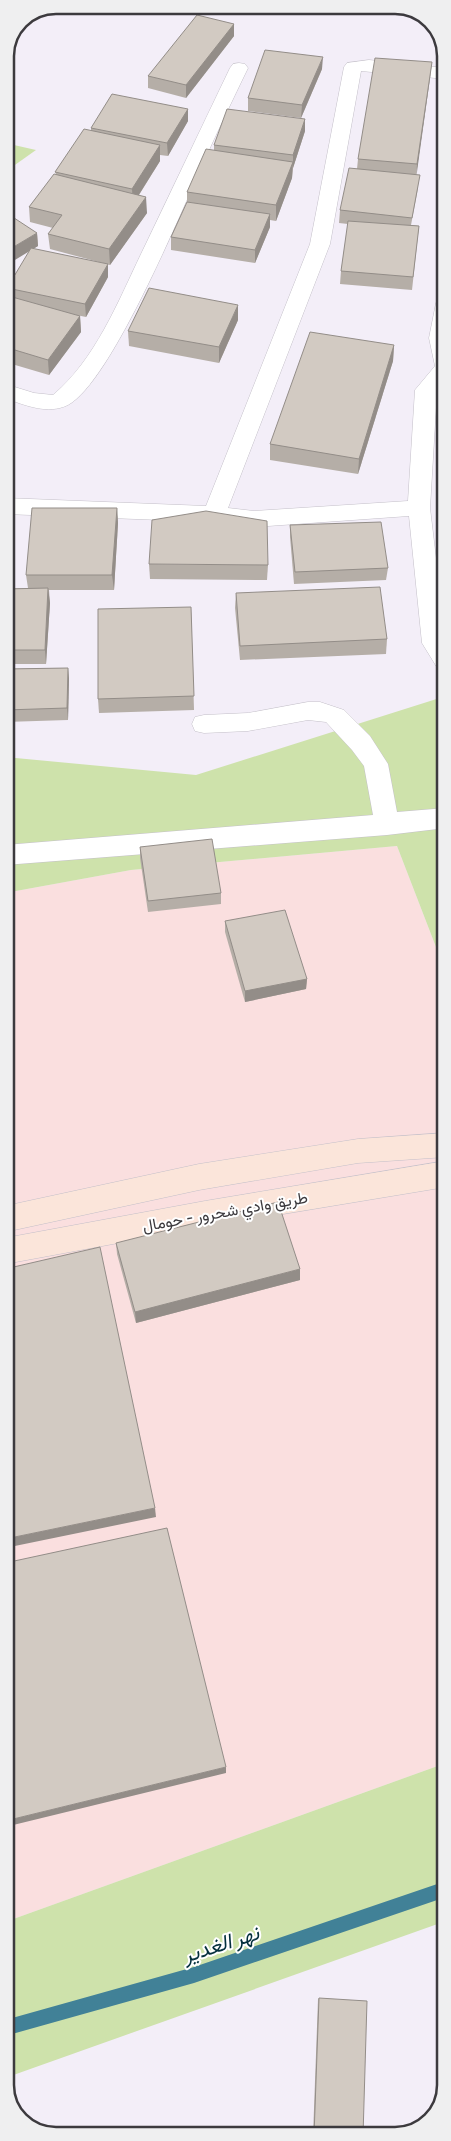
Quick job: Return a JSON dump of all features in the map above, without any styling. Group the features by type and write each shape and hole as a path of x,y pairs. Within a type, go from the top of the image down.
{"main road":[{"path":"14,1217 199,1177 358,1151 437,1146"},
{"name":"طريق وادي شحرور - حومال","path":"14,1249 205,1214 437,1175"},
{"path":"199,1177 205,1214"}],"street":[{"path":"214,514 320,244 353,67 369,65 437,73"},
{"path":"14,394 33,400 50,402 61,400 71,394 87,372 130,297 239,68"},
{"path":"437,377 426,390 419,508 434,643 437,648"},
{"path":"14,506 214,514 254,519 419,508"},
{"path":"204,724 248,722 308,711 320,711 335,716 361,743 376,764 387,825"},
{"path":"14,854 387,825 437,819"}],"shaded area":[{"path":"397,846 437,950 437,1766 14,1919 14,891 131,870"}],"green space":[{"path":"14,145 36,150 14,166"},
{"path":"437,699 437,950 397,846 131,870 14,891 14,758 196,775"},
{"path":"437,1766 437,1924 14,2075 14,1919"}],"building":[{"path":"197,15 234,24 186,85 148,76"},
{"path":"265,50 323,57 302,105 248,98"},
{"path":"375,58 432,62 417,164 358,159"},
{"path":"112,94 188,109 167,143 91,128"},
{"path":"227,109 305,119 293,155 214,145"},
{"path":"84,129 160,145 132,189 55,172"},
{"path":"206,149 293,162 276,205 187,192"},
{"path":"349,168 420,175 412,218 340,210"},
{"path":"54,174 146,197 109,249 48,234 62,215 29,207"},
{"path":"187,202 270,214 255,250 171,237"},
{"path":"14,218 37,233 14,247"},
{"path":"348,221 419,226 413,277 341,271"},
{"path":"31,248 108,264 85,304 14,289 14,276"},
{"path":"149,288 238,305 219,347 128,331"},
{"path":"14,298 80,316 48,360 14,350"},
{"path":"310,332 394,345 359,459 270,444"},
{"path":"32,508 117,508 112,575 26,575"},
{"path":"206,511 267,521 268,565 149,564 152,520"},
{"path":"381,522 388,568 295,572 290,525"},
{"path":"380,587 387,639 240,646 236,593"},
{"path":"48,588 45,650 14,650 14,589"},
{"path":"191,607 194,696 98,699 98,609"},
{"path":"68,668 67,708 14,710 14,669"},
{"path":"212,839 221,893 148,901 140,847"},
{"path":"285,910 307,979 245,991 225,921"},
{"path":"278,1202 300,1269 135,1312 116,1243"},
{"path":"100,1247 155,1508 14,1537 14,1267"},
{"path":"167,1528 226,1767 14,1819 14,1561"},
{"path":"319,1998 367,2001 363,2127 314,2127"}],"waterway":[{"name":"نهر الغدير","path":"14,2025 194,1975 437,1892"}]}
